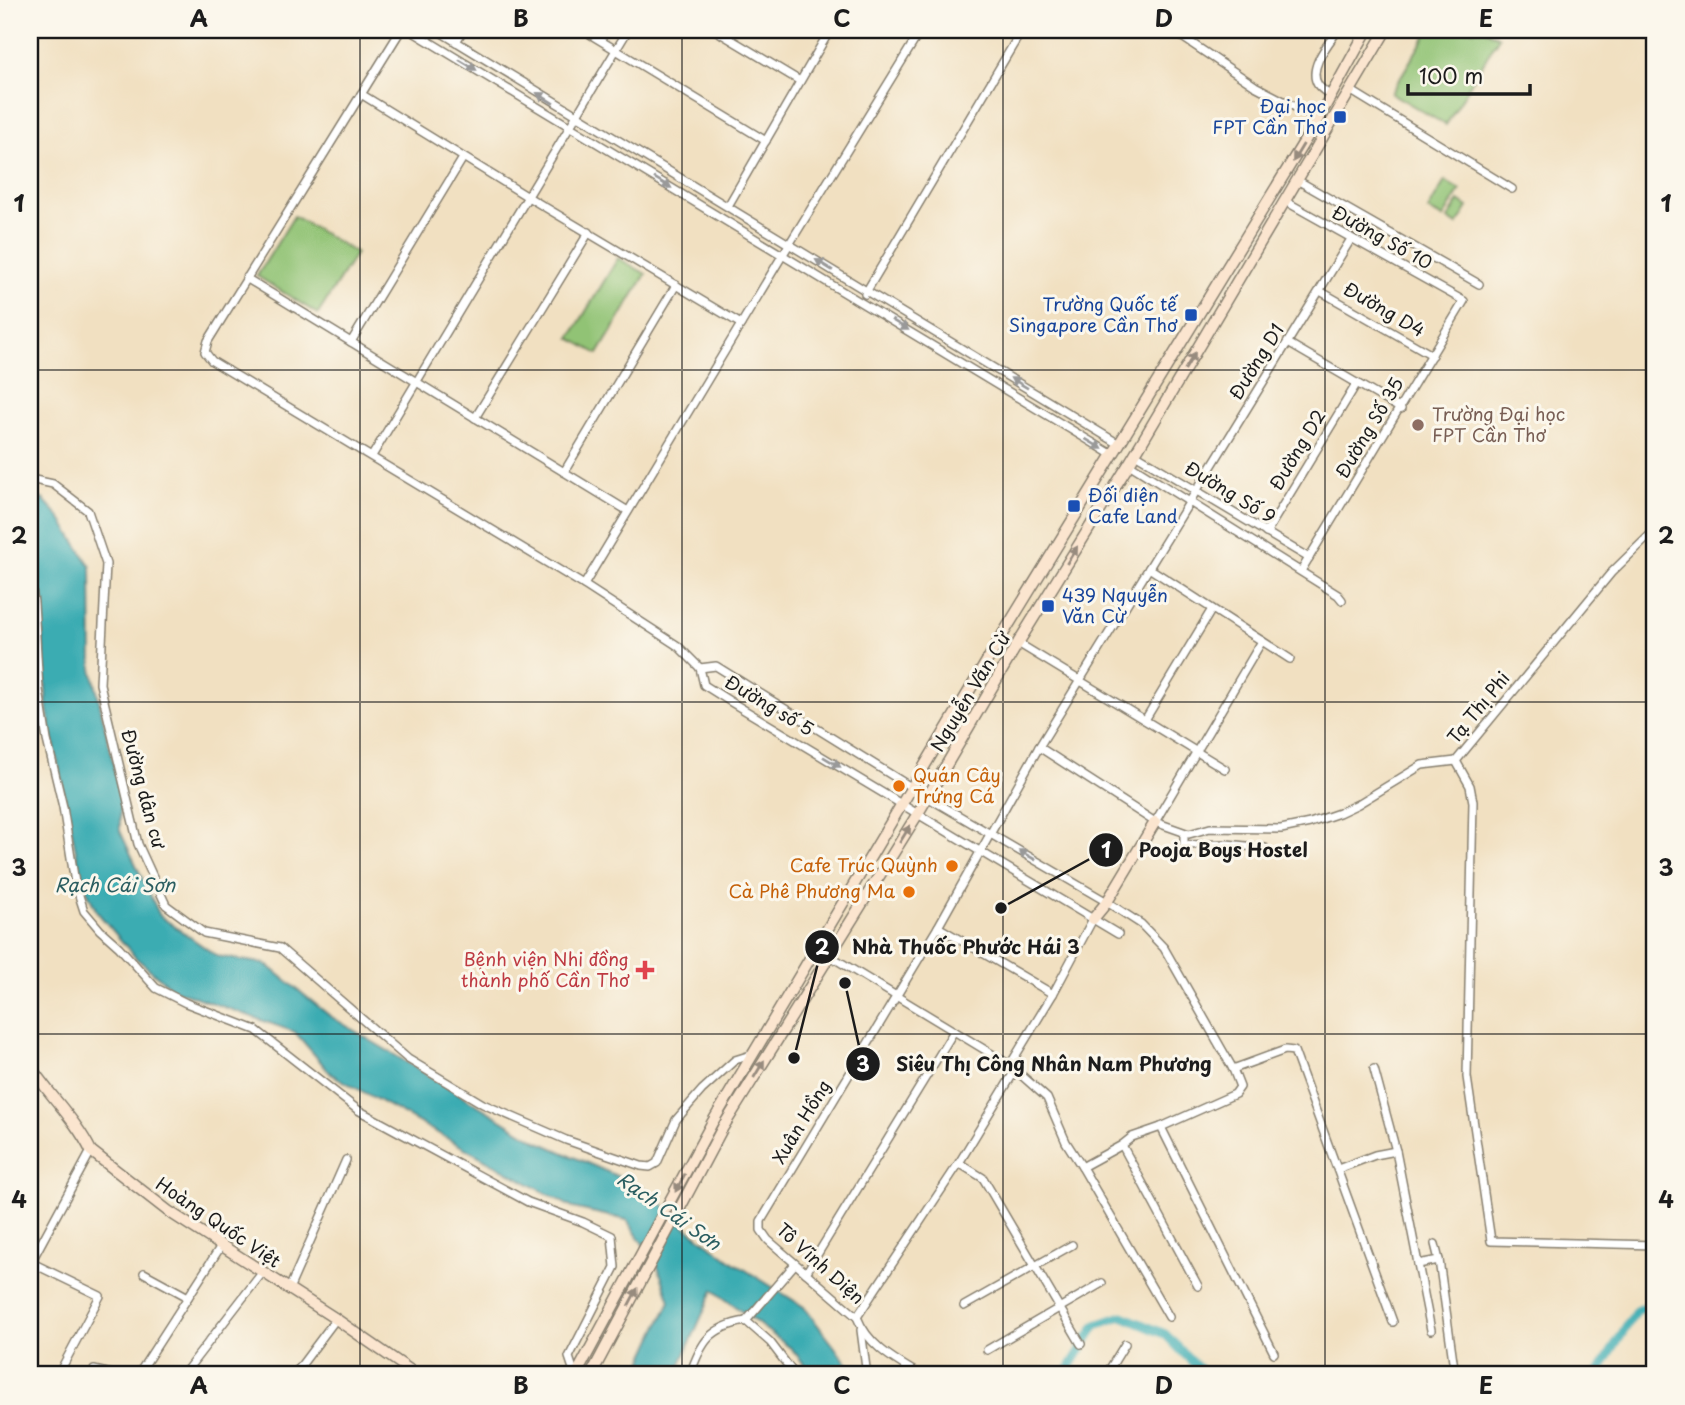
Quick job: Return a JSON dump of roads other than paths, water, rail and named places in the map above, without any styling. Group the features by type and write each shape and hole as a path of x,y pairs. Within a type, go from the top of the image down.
{"main road":[{"name":"Nguyễn Văn Cừ","path":"576,1375 712,1123 1003,634 1318,120 1367,30"},
{"name":"Nguyễn Văn Cừ","path":"592,1375 723,1127 917,815 1386,30"},
{"path":"1273,194 1285,201"},
{"path":"1119,444 1135,454"},
{"path":"1113,455 1129,464"},
{"path":"1003,634 1018,643"},
{"path":"1093,919 1107,902 1155,822"},
{"name":"Hoàng Quốc Việt","path":"30,1066 84,1137 91,1151 168,1211 336,1319 415,1374"}],"street":[{"path":"401,30 246,278 208,341 205,352 212,361 584,585 678,646 700,668"},
{"path":"410,30 1113,455"},
{"path":"437,30 576,117 728,206 1119,444"},
{"path":"456,41 463,30"},
{"path":"583,30 766,141"},
{"path":"372,456 628,30"},
{"path":"715,30 800,81"},
{"path":"728,206 830,30"},
{"path":"584,585 921,30"},
{"path":"1003,30 1017,38"},
{"path":"861,302 1022,30"},
{"path":"1172,30 1255,86 1318,120"},
{"path":"1331,96 1318,85 1315,70 1338,30"},
{"path":"1350,90 1512,189"},
{"path":"361,94 741,324"},
{"path":"351,342 463,158"},
{"path":"1297,180 1479,284"},
{"name":"Đường Số 10","path":"1285,201 1464,301"},
{"path":"475,418 589,232"},
{"name":"Đường D1","path":"1080,681 1351,239"},
{"path":"246,278 628,511"},
{"path":"564,472 676,285"},
{"name":"Đường D4","path":"1320,291 1432,355"},
{"name":"Đường Số 35","path":"1301,571 1464,301"},
{"path":"1288,343 1401,409"},
{"name":"Đường D2","path":"1266,533 1357,383"},
{"name":"Đường Số 9","path":"1135,454 1309,558"},
{"path":"1129,464 1301,571 1342,600"},
{"name":"Đường dân cư","path":"30,479 53,484 88,510 106,564 100,684 138,844 166,905 204,933 281,948 408,1059 483,1104 566,1140 641,1166 650,1167 657,1163 676,1120 702,1090 734,1060 754,1054"},
{"name":"Tạ Thị Phi","path":"1184,834 1210,828 1281,829 1310,823 1349,809 1422,765 1456,761 1611,573 1655,530"},
{"path":"1149,568 1290,659"},
{"path":"30,574 36,661 45,728 63,807 75,883 84,911 156,988 256,1030 358,1110 528,1202 612,1236 615,1267 569,1357 576,1375"},
{"path":"1145,720 1212,609"},
{"path":"1155,822 1262,641"},
{"path":"1018,643 1225,769"},
{"name":"Đường số 5","path":"1118,934 704,685 700,668 716,666 927,797 1141,924 1164,948 1233,1069"},
{"name":"Xuân Hồng","path":"761,1230 761,1221 938,927 989,833 1080,681"},
{"path":"1039,747 1155,822 1184,834 1184,845 1227,844 1265,848"},
{"path":"1456,761 1470,786 1473,802 1467,1077 1491,1241 1655,1245"},
{"path":"856,1317 959,1163 1093,919"},
{"path":"938,927 1053,994"},
{"path":"817,948 1013,1067 1047,1098 1066,1142 1168,1317"},
{"path":"806,1273 954,1031"},
{"path":"1082,1167 1132,1137 1161,1127 1238,1091 1239,1084 1233,1069 1286,1050 1294,1051 1393,1322"},
{"path":"1374,1069 1396,1151 1431,1330"},
{"path":"1161,1127 1274,1353"},
{"path":"1122,1145 1198,1286"},
{"path":"58,1375 100,1296 30,1263 91,1151"},
{"path":"1338,1169 1375,1155 1396,1151"},
{"path":"289,1289 346,1160"},
{"path":"959,1163 983,1178 1081,1344"},
{"name":"Tô Vĩnh Diện","path":"761,1230 768,1240 856,1317 861,1329 875,1345 920,1375"},
{"path":"1435,1244 1455,1375"},
{"path":"964,1306 1072,1245"},
{"path":"138,1375 221,1246"},
{"path":"1418,1264 1439,1260"},
{"path":"690,1375 699,1348 715,1331 726,1325 746,1321 795,1264"},
{"path":"144,1273 188,1297"},
{"path":"183,1375 262,1273"},
{"path":"988,1350 1102,1283"},
{"path":"294,1375 336,1319"},
{"path":"746,1321 770,1342 795,1375"},
{"path":"861,1329 866,1368 871,1375"},
{"path":"1106,1375 1125,1344"},
{"path":"94,1370 116,1375"}],"water":[{"name":"Rạch Cái Sơn","path":"30,493 44,500 59,516 91,567 92,669 120,794 120,831 160,916 217,956 266,964 330,1016 537,1141 649,1190 682,1224 733,1262 804,1307 856,1375 813,1375 792,1349 713,1290 676,1375 640,1375 642,1362 670,1301 658,1267 627,1220 573,1208 331,1074 295,1032 173,989 136,958 97,912 82,881 47,709 39,580 30,568"}],"waterway":[{"path":"1650,30 1655,32"},
{"path":"1597,1375 1636,1311 1655,1303"},
{"path":"1065,1375 1096,1325 1122,1316 1165,1334 1205,1375"}],"place":[{"name":"Đại học FPT Cần Thơ","path":"1340,117"},
{"name":"Trường Quốc tế Singapore Cần Thơ","path":"1191,315"},
{"name":"Trường Đại học FPT Cần Thơ","path":"1418,425"},
{"name":"Đối diện Cafe Land","path":"1074,506"},
{"name":"439 Nguyễn Văn Cừ","path":"1048,606"},
{"name":"Quán Cây Trứng Cá","path":"899,786"},
{"name":"Cafe Trúc Quỳnh","path":"952,866"},
{"name":"Cà Phê Phương Ma","path":"909,892"},
{"name":"Pooja Boys Hostel","path":"1001,908"},
{"name":"Bệnh viện Nhi đồng thành phố Cần Thơ","path":"645,970"},
{"name":"Siêu Thị Công Nhân Nam Phương","path":"845,983"},
{"name":"Nhà Thuốc Phước Hái 3","path":"794,1058"}]}
